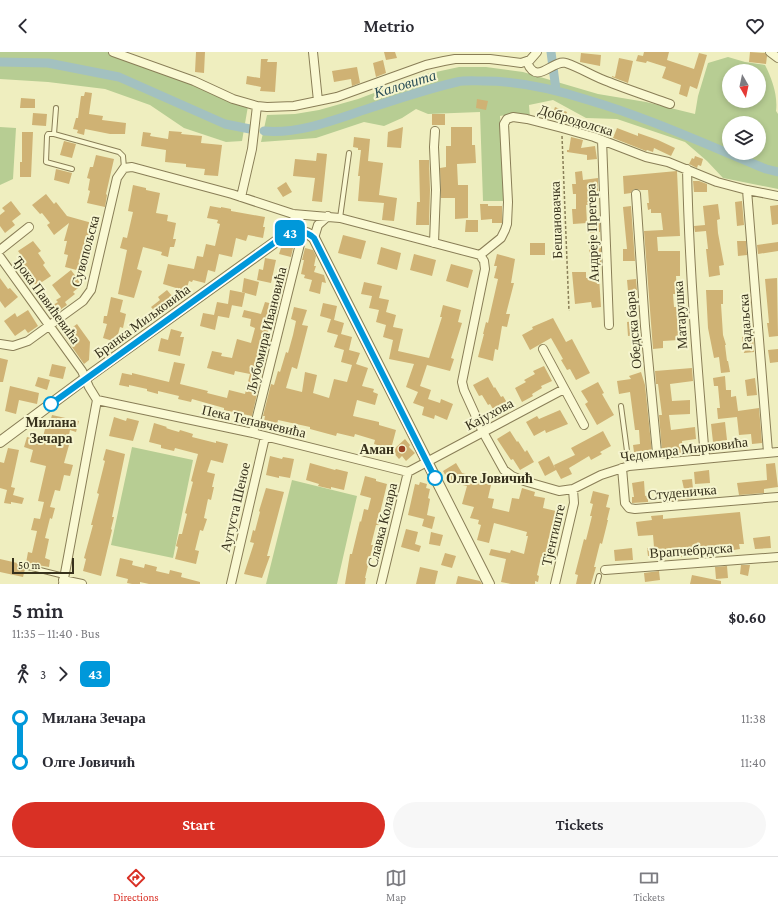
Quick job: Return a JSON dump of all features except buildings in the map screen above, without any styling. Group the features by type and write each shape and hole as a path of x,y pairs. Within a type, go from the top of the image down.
{"street":[{"path":"313,52 318,101"},
{"path":"770,52 778,58"},
{"path":"118,53 194,82 233,99 257,106 268,107 294,106 337,97 444,61 455,59 490,59 517,63 527,62 535,53"},
{"path":"527,62 530,69 537,72 542,72 556,65 565,63 608,82 670,104"},
{"path":"240,197 252,149 257,106"},
{"name":"Добродолска","path":"480,255 501,238 507,224 507,180 504,129 507,119 512,117 527,119 602,140 646,157 668,162 717,182 778,196"},
{"path":"434,243 436,190 434,147 435,131"},
{"name":"Андреје Прегера","path":"602,140 609,325"},
{"path":"124,168 132,167 151,171 292,214 340,218 480,255 484,261 485,269 462,382 464,390 483,432"},
{"name":"Сувопољска","path":"0,344 13,346 23,343 83,301 91,290 117,178 124,168"},
{"name":"Матарушка","path":"686,169 691,292 705,458"},
{"name":"Радаљска","path":"748,190 768,452"},
{"name":"Обедска бара","path":"636,194 645,326 658,463"},
{"path":"292,214 300,232 309,234 314,238 489,584"},
{"path":"314,238 318,225 328,216"},
{"name":"Ђока Павићевића","path":"0,250 29,228"},
{"name":"Бранка Миљковића","path":"0,442 86,378 285,235 300,232"},
{"name":"Љубомира Ивановића","path":"253,433 300,232"},
{"name":"Ђока Павићевића","path":"0,257 50,325 86,378"},
{"path":"543,349 584,425"},
{"path":"82,584 63,580 97,400 89,387 86,378"},
{"name":"Кајухова","path":"426,462 564,389"},
{"name":"Пека Тепавчевића","path":"97,400 253,433 408,472"},
{"name":"Тјентиште","path":"483,432 504,470 512,476 524,481 559,490 573,489 574,503 555,584"},
{"name":"Аугуста Шеное","path":"231,584 265,436"},
{"name":"Чедомира Мирковића","path":"573,489 601,475 626,467 778,452"},
{"path":"408,472 426,462"},
{"name":"Студеничка","path":"626,467 625,502 629,508 635,509 778,497"},
{"name":"Славка Колара","path":"381,584 408,472"},
{"name":"Врапчебрдска","path":"605,570 778,557"}],"lane":[{"path":"54,134 56,108"},
{"path":"72,169 46,162 47,136 51,133 119,152 123,156 124,168"},
{"path":"340,218 348,153"},
{"path":"621,406 626,467"},
{"path":"28,567 63,580"},
{"path":"597,584 599,576"}],"path":[{"name":"Бешановачка","path":"562,128 569,312"}],"green space":[{"path":"0,52 120,52 248,106 242,141 226,142 184,128 150,105 105,89 48,82 0,79"},
{"path":"728,57 758,64 722,64 722,108 766,108 766,67 774,87 776,111 778,114 778,189 723,178 707,161 685,142 617,119 586,118 553,100 529,105 530,118 511,114 500,116 505,201 483,201 480,112 428,114 416,109 402,118 384,126 364,122 316,138 261,142 267,115 295,114 319,110 358,99 422,75 459,67 486,67 523,72 598,94 646,102 695,114 698,96 708,63"},
{"path":"0,127 16,128 13,179 0,185"},
{"path":"132,447 193,460 173,558 111,545"},
{"path":"292,480 357,496 337,584 266,584"}],"waterway":[{"name":"Каловита","path":"551,52 556,90"},
{"name":"Каловита","path":"0,62 48,63 119,77 225,124 250,129"},
{"name":"Каловита","path":"264,131 288,131 336,120 407,96 457,82 511,82 550,89 611,107 656,123 766,169 778,172"}],"bus line":[{"name":"43","path":"51,404 276,243 285,235 296,232 306,233 314,238 435,478"}],"place":[{"name":"Милана Зечара","path":"51,404"},
{"name":"Аман","path":"402,449"},
{"name":"Олге Јовичић","path":"435,478"}]}
